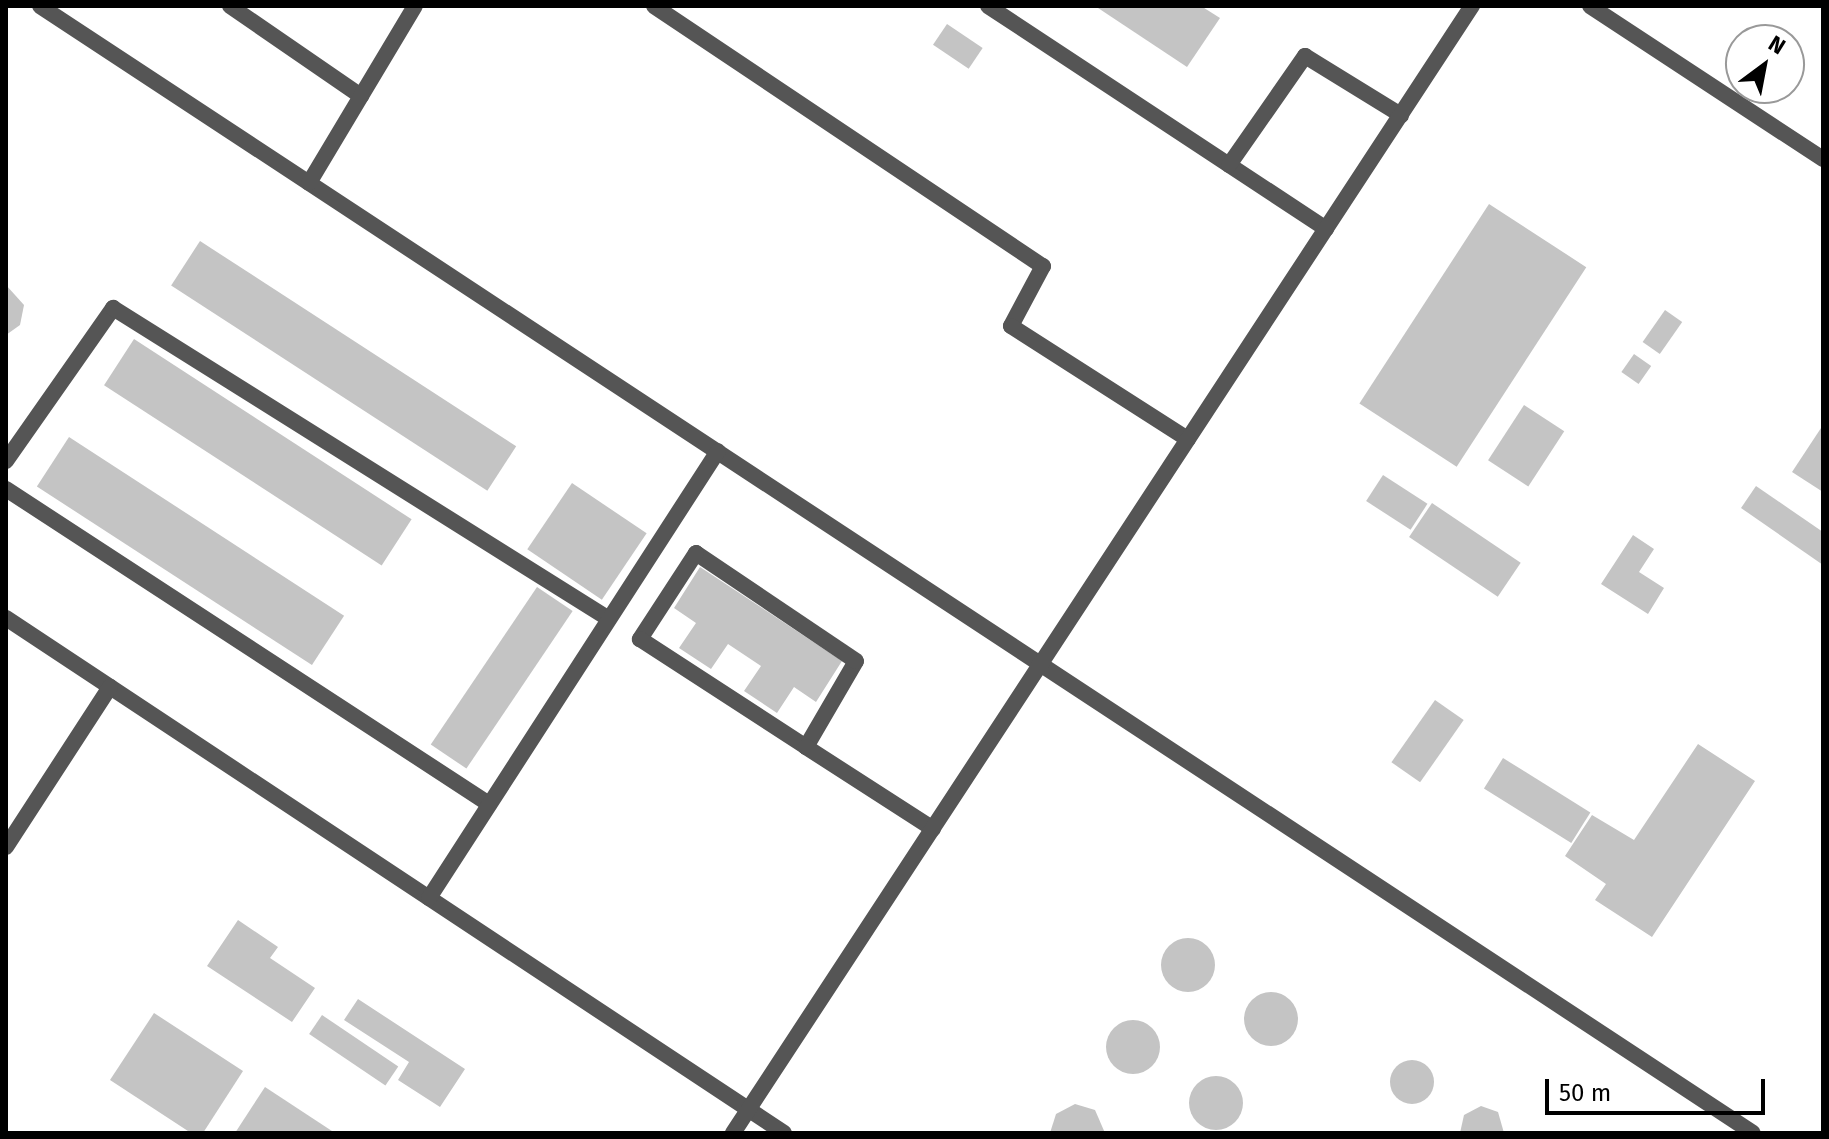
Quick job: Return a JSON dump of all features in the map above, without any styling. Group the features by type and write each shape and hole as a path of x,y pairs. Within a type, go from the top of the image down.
{"lane":[{"path":"40,6 1753,1133"},
{"path":"230,6 361,96"},
{"path":"309,183 415,6"},
{"path":"654,6 1043,266 1011,326 1188,439"},
{"path":"988,6 1326,229"},
{"path":"733,1133 1472,6"},
{"path":"1590,6 1823,159"},
{"path":"1229,165 1305,56 1401,115"},
{"path":"6,461 113,308 609,619"},
{"path":"429,898 718,451"},
{"path":"6,489 489,804"},
{"path":"806,747 856,661 696,553 640,639 806,747 933,829"},
{"path":"6,618 784,1133"},
{"path":"6,847 110,687"}],"building":[{"path":"1095,6 1201,6 1220,18 1187,67"},
{"path":"947,24 983,48 969,69 933,45"},
{"path":"1489,204 1586,267 1457,467 1359,404"},
{"path":"200,241 516,446 487,491 171,285"},
{"path":"6,285 24,305 20,325 6,335"},
{"path":"1665,310 1682,322 1660,354 1643,342"},
{"path":"134,339 412,519 382,565 104,385"},
{"path":"1634,354 1651,366 1639,384 1621,372"},
{"path":"1524,405 1564,431 1528,486 1488,460"},
{"path":"1823,425 1823,492 1792,472"},
{"path":"69,437 344,616 312,665 37,486"},
{"path":"1383,475 1427,504 1411,530 1366,501"},
{"path":"572,483 647,533 602,600 527,549"},
{"path":"1756,486 1823,532 1823,565 1741,508"},
{"path":"1432,503 1521,563 1498,597 1409,537"},
{"path":"1633,535 1654,549 1639,572 1664,588 1648,614 1601,584"},
{"path":"700,567 842,661 816,702 794,687 777,713 744,691 761,666 728,644 711,669 679,648 696,623 674,608"},
{"path":"537,587 573,611 466,769 431,745"},
{"path":"1435,700 1464,720 1420,782 1391,762"},
{"path":"1698,744 1755,781 1652,937 1595,900 1606,884 1565,856 1592,815 1634,840"},
{"path":"1503,758 1590,813 1571,843 1484,789"},
{"path":"238,920 278,947 270,958 315,988 292,1022 207,966"},
{"path":"1188,938 1199,940 1207,946 1213,954 1213,976 1207,984 1199,990 1188,992 1177,990 1169,984 1163,976 1161,965 1163,954 1169,946 1177,940"},
{"path":"1271,992 1282,994 1290,1000 1296,1008 1296,1030 1290,1038 1282,1044 1271,1046 1260,1044 1252,1038 1246,1030 1244,1019 1246,1008 1252,1000 1260,994"},
{"path":"358,999 465,1069 440,1107 398,1080 409,1062 344,1020"},
{"path":"154,1013 243,1071 203,1133 191,1133 110,1080"},
{"path":"322,1015 398,1066 385,1086 309,1034"},
{"path":"1133,1020 1144,1022 1152,1028 1158,1036 1158,1058 1152,1066 1144,1072 1133,1074 1122,1072 1114,1066 1108,1058 1106,1047 1108,1036 1114,1028 1122,1022"},
{"path":"1412,1060 1428,1066 1434,1082 1428,1098 1412,1104 1396,1098 1390,1082 1396,1066"},
{"path":"1216,1076 1227,1078 1235,1084 1241,1092 1241,1114 1235,1122 1227,1128 1216,1130 1205,1128 1197,1122 1191,1114 1189,1103 1191,1092 1197,1084 1205,1078"},
{"path":"265,1087 335,1133 235,1133"},
{"path":"1075,1104 1095,1110 1105,1133 1050,1133 1056,1114"},
{"path":"1481,1106 1498,1112 1504,1133 1460,1133 1464,1115"}]}
